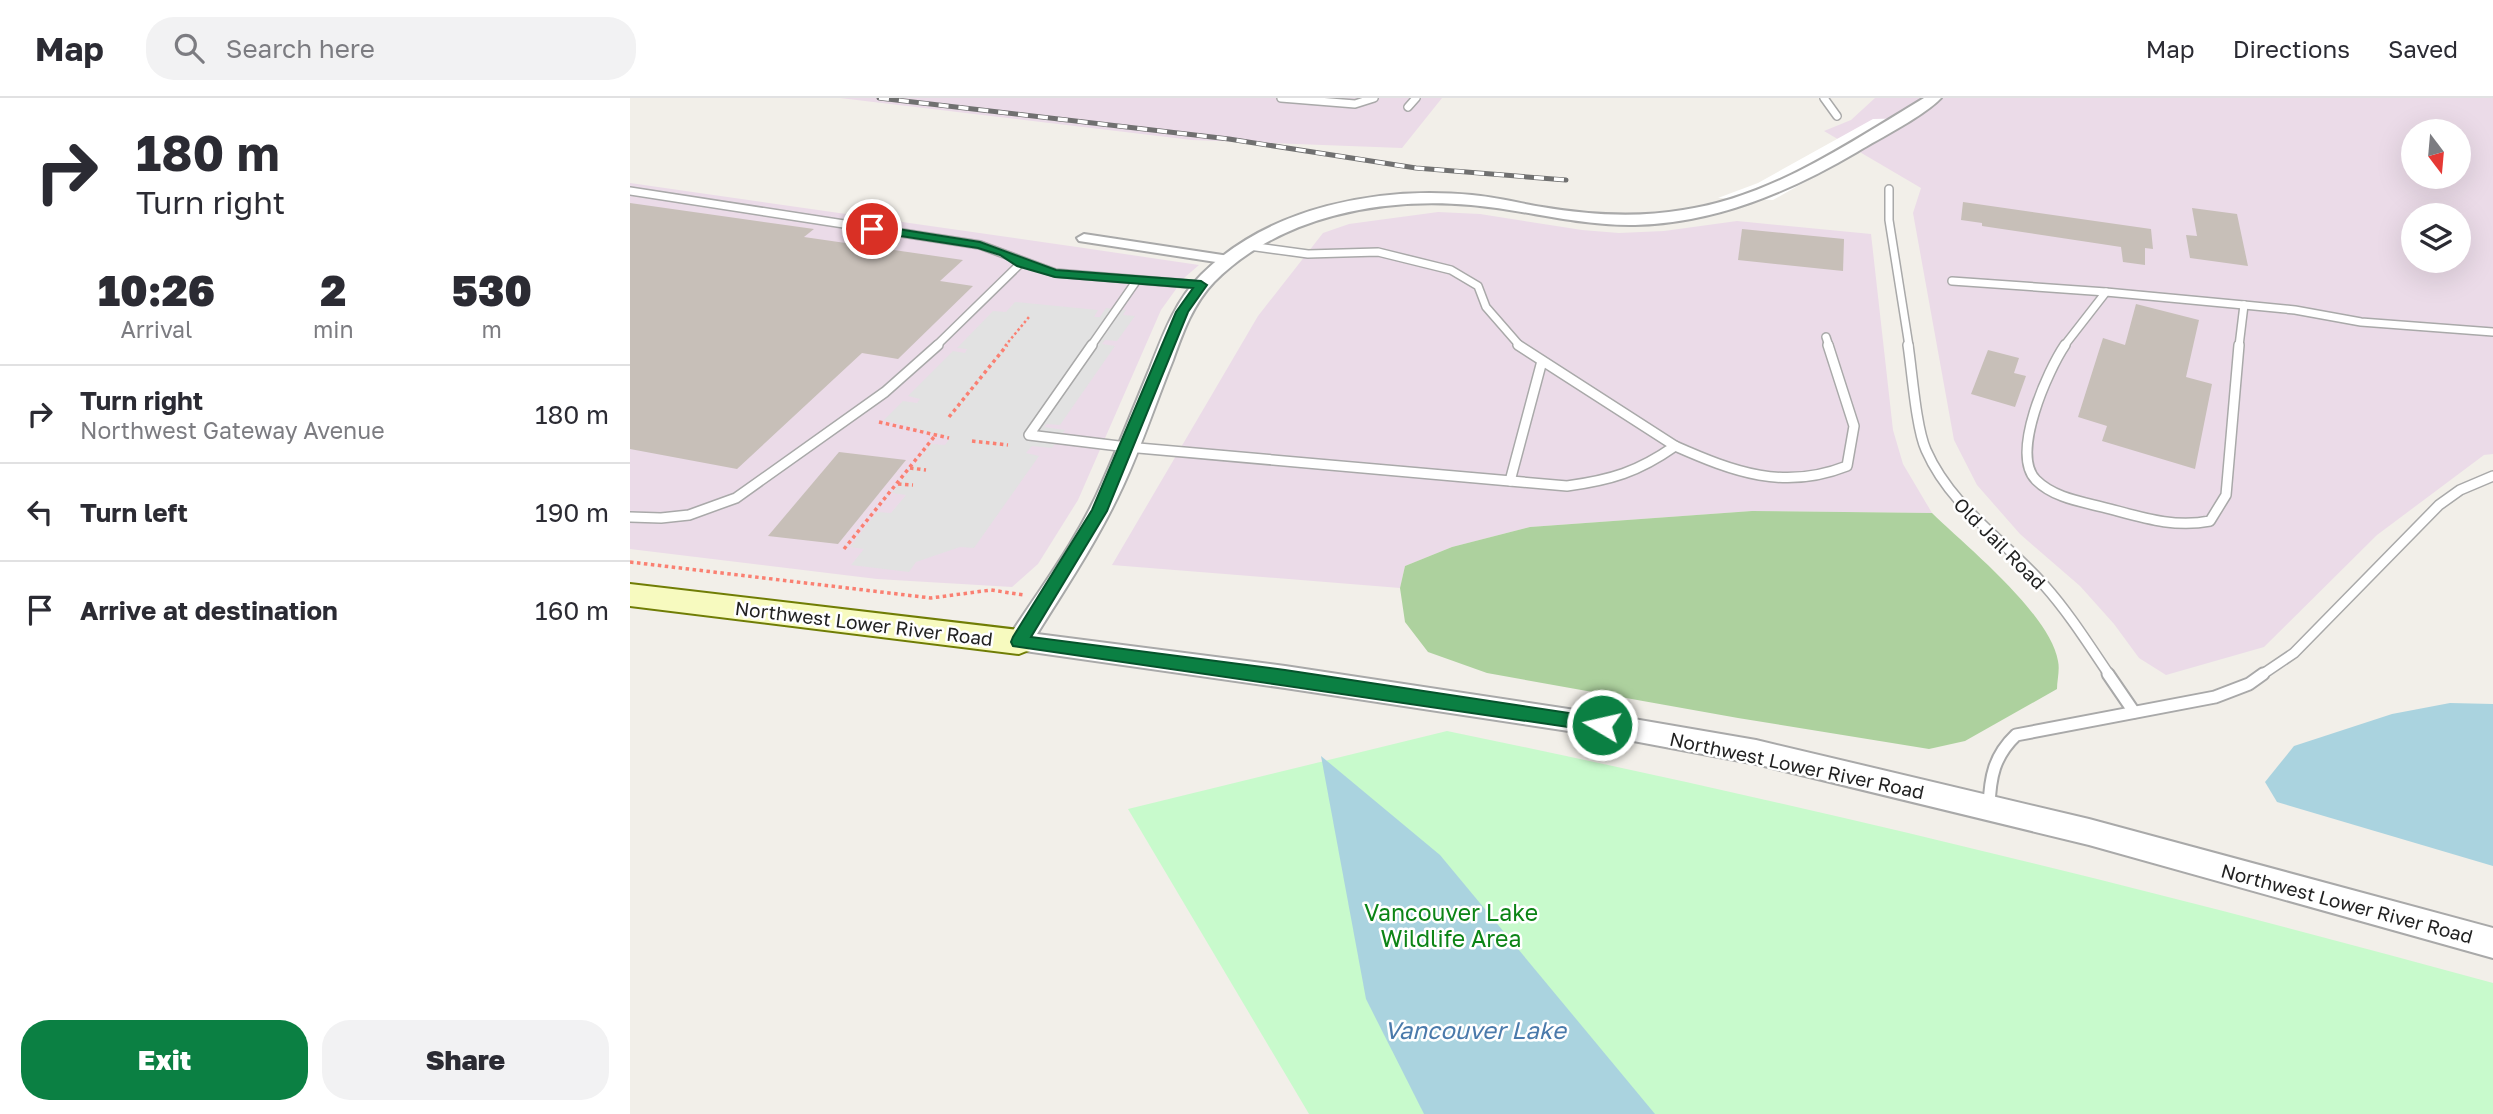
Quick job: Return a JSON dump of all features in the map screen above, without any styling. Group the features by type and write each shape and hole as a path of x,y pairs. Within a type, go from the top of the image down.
{"main road":[{"name":"Northwest Lower River Road","path":"630,595 1019,642"}],"street":[{"path":"1019,642 1099,511 1182,312 1201,285 1230,260 1267,235 1313,217 1352,207 1394,201 1469,200 1570,216 1637,219 1685,216 1752,199 1783,185 1934,98"},
{"path":"1084,238 1230,260"},
{"name":"Northwest Lower River Road","path":"1019,642 1285,677 1628,729 1756,752 1989,807 2493,943"}],"lane":[{"path":"1281,98 1355,104 1374,98"},
{"path":"1408,107 1416,98"},
{"path":"1824,98 1837,116"},
{"name":"Old Jail Road","path":"1889,188 1889,220 1924,446 1952,495 2043,584 2068,615 2134,712"},
{"path":"630,191 980,245 1055,274 1201,285"},
{"path":"1249,246 1308,254 1378,251 1451,270 1478,286 1486,307 1515,343 1675,446 1725,469 1770,478 1814,477 1847,466 1854,426 1826,337"},
{"path":"630,517 684,517 716,509 751,492 825,433 892,386 1021,263"},
{"path":"1137,280 1029,435 1127,447 1567,486 1617,480 1643,469 1675,446"},
{"path":"1952,281 2244,304 2295,310 2361,323 2493,332"},
{"path":"2106,292 2059,354 2035,416 2026,450 2028,470 2051,491 2081,502 2178,525 2210,521 2226,495 2231,416 2244,304"},
{"path":"1510,481 1542,360"},
{"path":"1989,807 1991,771 2001,748 2016,735 2215,696 2249,684 2277,666 2342,605 2421,520 2460,490 2493,475"}],"path":[{"path":"949,417 1028,317"},
{"path":"879,422 907,426 933,437 949,438"},
{"path":"844,549 933,437"},
{"path":"972,441 1008,445"},
{"path":"910,468 926,470"},
{"path":"897,484 913,485"},
{"name":"Northwest Lower River Road","path":"630,562 931,598 991,590 1046,598"}],"shaded area":[{"path":"840,98 1442,98 1402,148 1192,140"},
{"path":"1875,98 2493,98 2493,454 2484,455 2377,535 2264,647 2166,675 2139,658 2114,624 2080,586 2020,534 1977,485 1954,440 1913,213 1921,188 1824,131 1851,120"},
{"path":"630,183 1199,265 1184,278 1161,310 1078,500 1038,564 1012,587 877,579 630,549"},
{"path":"1438,212 1480,214 1619,233 1664,231 1737,221 1871,234 1893,430 1903,464 1932,513 1752,511 1530,527 1452,547 1405,566 1400,588 1112,565 1258,316 1323,233 1349,224"},
{"path":"1015,302 1098,310 1094,317 1100,317 1106,308 1126,310 1123,315 1135,316 1117,341 1105,340 1102,344 1115,346 1060,425 1047,424 1044,427 1065,430 1052,448 1032,446 1026,453 1039,456 974,548 960,547 916,562 909,572 851,565 864,549 850,547 877,512 891,513 906,495 892,493 931,444 945,445 950,438 884,420 903,401 917,403 920,399 908,396 953,351 965,353 967,349 957,348 993,311 1006,312"}],"green space":[{"path":"1752,511 1932,513 2005,582 2040,623 2052,643 2058,661 2057,689 1965,741 1929,749 1487,673 1428,652 1405,622 1400,588 1405,566 1452,547 1530,527"},
{"name":"Vancouver Lake Wildlife Area","path":"1447,731 1710,787 1972,848 2493,983 2493,1114 1309,1114 1128,809"}],"water":[{"path":"2450,703 2493,704 2493,866 2277,802 2265,782 2294,746 2392,714"},
{"name":"Vancouver Lake","path":"1321,756 1440,855 1655,1114 1424,1114 1366,999"}],"pier":[{"path":"1917,118 1773,200 1718,198 1758,183 1873,119"}],"building":[{"path":"1963,202 2151,229 2153,249 2145,248 2145,265 2123,262 2121,247 1982,226 1982,223 1961,220"},
{"path":"630,203 814,229 804,237 963,260 940,281 973,286 898,359 862,353 737,469 630,449"},
{"path":"2192,208 2237,214 2248,266 2190,258 2186,235 2197,236"},
{"path":"1742,229 1844,239 1843,271 1738,260"},
{"path":"2136,304 2199,320 2186,377 2212,384 2195,469 2102,441 2107,426 2078,417 2103,338 2125,345"},
{"path":"1988,350 2019,358 2014,373 2026,376 2015,407 1971,394"},
{"path":"839,452 906,460 838,544 768,536"}],"railway":[{"path":"879,98 1229,139 1416,168 1566,180"}],"route":[{"path":"872,229 980,245 1004,253 1036,269 1055,274 1201,285 1182,312 1112,486 1076,552 1019,642 1285,677 1602,725"}]}
